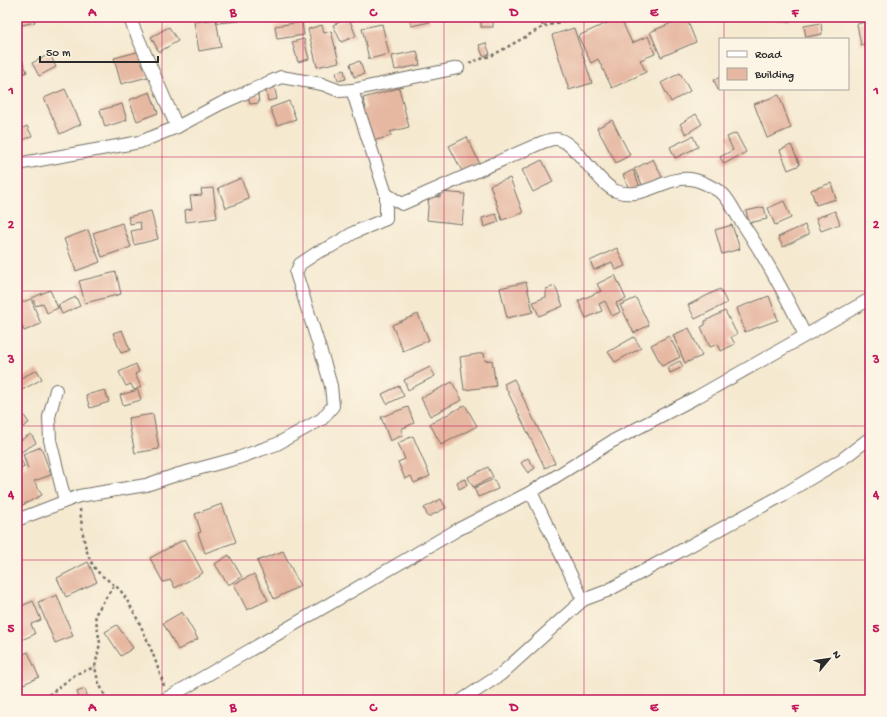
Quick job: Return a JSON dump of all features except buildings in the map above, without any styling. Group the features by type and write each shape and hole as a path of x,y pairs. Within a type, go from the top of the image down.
{"street":[{"path":"129,17 177,127"},
{"path":"17,164 140,142 177,127 220,104 281,77 322,84 340,91 352,90 458,68"},
{"path":"17,520 79,496 146,485 179,474 238,458 277,444 322,419 333,406 331,386 310,310 297,276 297,268 318,252 330,247 355,232 386,219 386,194 352,90"},
{"path":"386,194 402,204 543,142 556,138 567,143 607,186 617,191 645,192 674,181 690,179 713,188 723,194 755,241 786,296 805,335"},
{"path":"166,699 457,530 531,492 611,442 697,397 870,298"},
{"path":"56,390 49,417 50,440 65,501"},
{"path":"462,700 500,675 583,600 607,591 781,496 841,460 870,438"},
{"path":"531,492 583,600"}],"path":[{"path":"541,17 543,27"},
{"path":"458,68 479,58 493,55 543,27 576,17"},
{"path":"79,496 89,558 98,571 120,589 133,609 156,661 166,699"},
{"path":"107,700 98,681 95,668 100,643 95,615 114,584"},
{"path":"38,700 46,697 76,674 95,668"}]}
